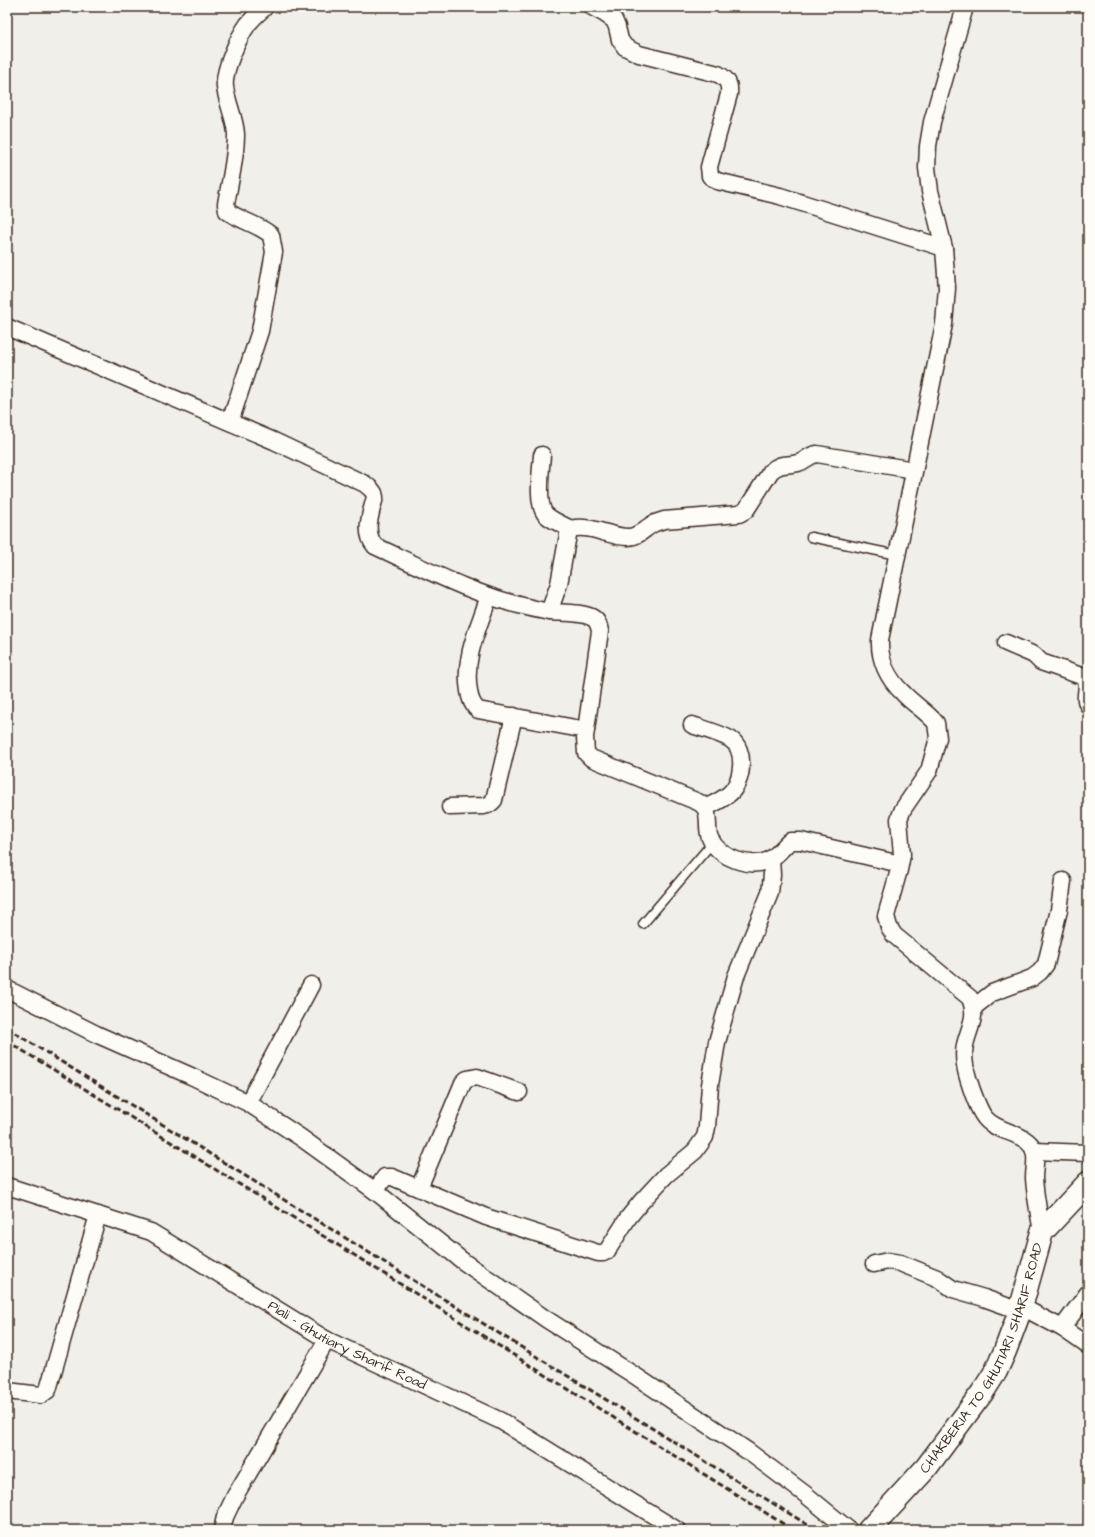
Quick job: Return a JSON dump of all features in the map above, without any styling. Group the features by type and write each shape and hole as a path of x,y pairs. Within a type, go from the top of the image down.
{"main road":[{"name":"CHAKBERIA TO GHUTIARI SHARIF ROAD","path":"869,1530 926,1468 982,1393 999,1364 1021,1309 1042,1232 1088,1183"}],"street":[{"path":"230,422 260,331 274,252 271,235 227,211 226,204 234,160 236,134 233,116 225,88 225,79 242,33 249,23 265,7"},
{"path":"592,7 614,20 620,40 625,47 639,54 718,74 725,78 729,86 729,94 709,167 710,176 717,181 780,196 944,248"},
{"path":"965,7 932,122 928,146 927,168 930,191 944,248 947,288 944,324 880,640 880,656 890,678 902,693 936,723 938,738 929,771 903,809 899,819 902,855 886,916 889,927 894,935 970,998 974,1007 974,1016 965,1046 965,1062 968,1078 986,1120 995,1126 1020,1137 1029,1144 1034,1151 1036,1197 1042,1232"},
{"path":"7,327 274,441 366,484 374,493 375,497 368,526 370,540 375,546 440,576 489,596 549,612 585,615 594,618 599,625 600,631 584,747 586,753 591,758 698,802 705,808 710,838 719,850 733,858 759,864 771,859 790,842 795,841 900,864"},
{"path":"542,455 540,500 545,514 571,529 578,527 596,529 617,536 629,538 638,535 655,523 664,520 739,514 746,510 771,471 777,466 783,464 800,463 810,455 817,454 914,470"},
{"path":"549,612 559,584 568,535 571,529"},
{"path":"489,596 470,654 467,681 474,706 478,710 586,730"},
{"path":"1006,643 1034,655 1041,662 1084,677 1087,682 1086,700 1088,706"},
{"path":"450,807 484,806 492,803 494,800 514,716"},
{"path":"692,725 730,740 736,745 740,755 741,766 739,778 735,788 730,794 705,808"},
{"path":"376,1191 385,1177 388,1176 493,1219 598,1253 607,1251 628,1218 641,1202 666,1175 695,1151 705,1137 710,1085 717,1042 736,976 770,893 772,875 771,859"},
{"path":"974,1007 992,993 1032,978 1040,972 1046,964 1060,910 1063,881"},
{"path":"248,1103 311,985"},
{"path":"7,989 96,1034 248,1103 300,1137 376,1191 464,1262 546,1320 637,1377 750,1452 849,1530"},
{"path":"419,1188 466,1079 477,1077 519,1092"},
{"path":"1034,1151 1088,1153"},
{"name":"Piali - Ghutiary Sharif Road","path":"7,1186 151,1232 336,1344 501,1421 677,1530"},
{"path":"7,1391 41,1395 48,1390 98,1215"},
{"path":"874,1264 900,1262 937,1278 953,1290 1021,1309 1062,1328 1088,1346"},
{"path":"1062,1328 1088,1293"},
{"path":"222,1530 225,1517 235,1496 336,1344"}],"lane":[{"path":"811,537 897,555"},
{"path":"643,924 713,842"}],"railway":[{"path":"7,1028 816,1530"},
{"path":"7,1041 354,1255 793,1530"}]}
